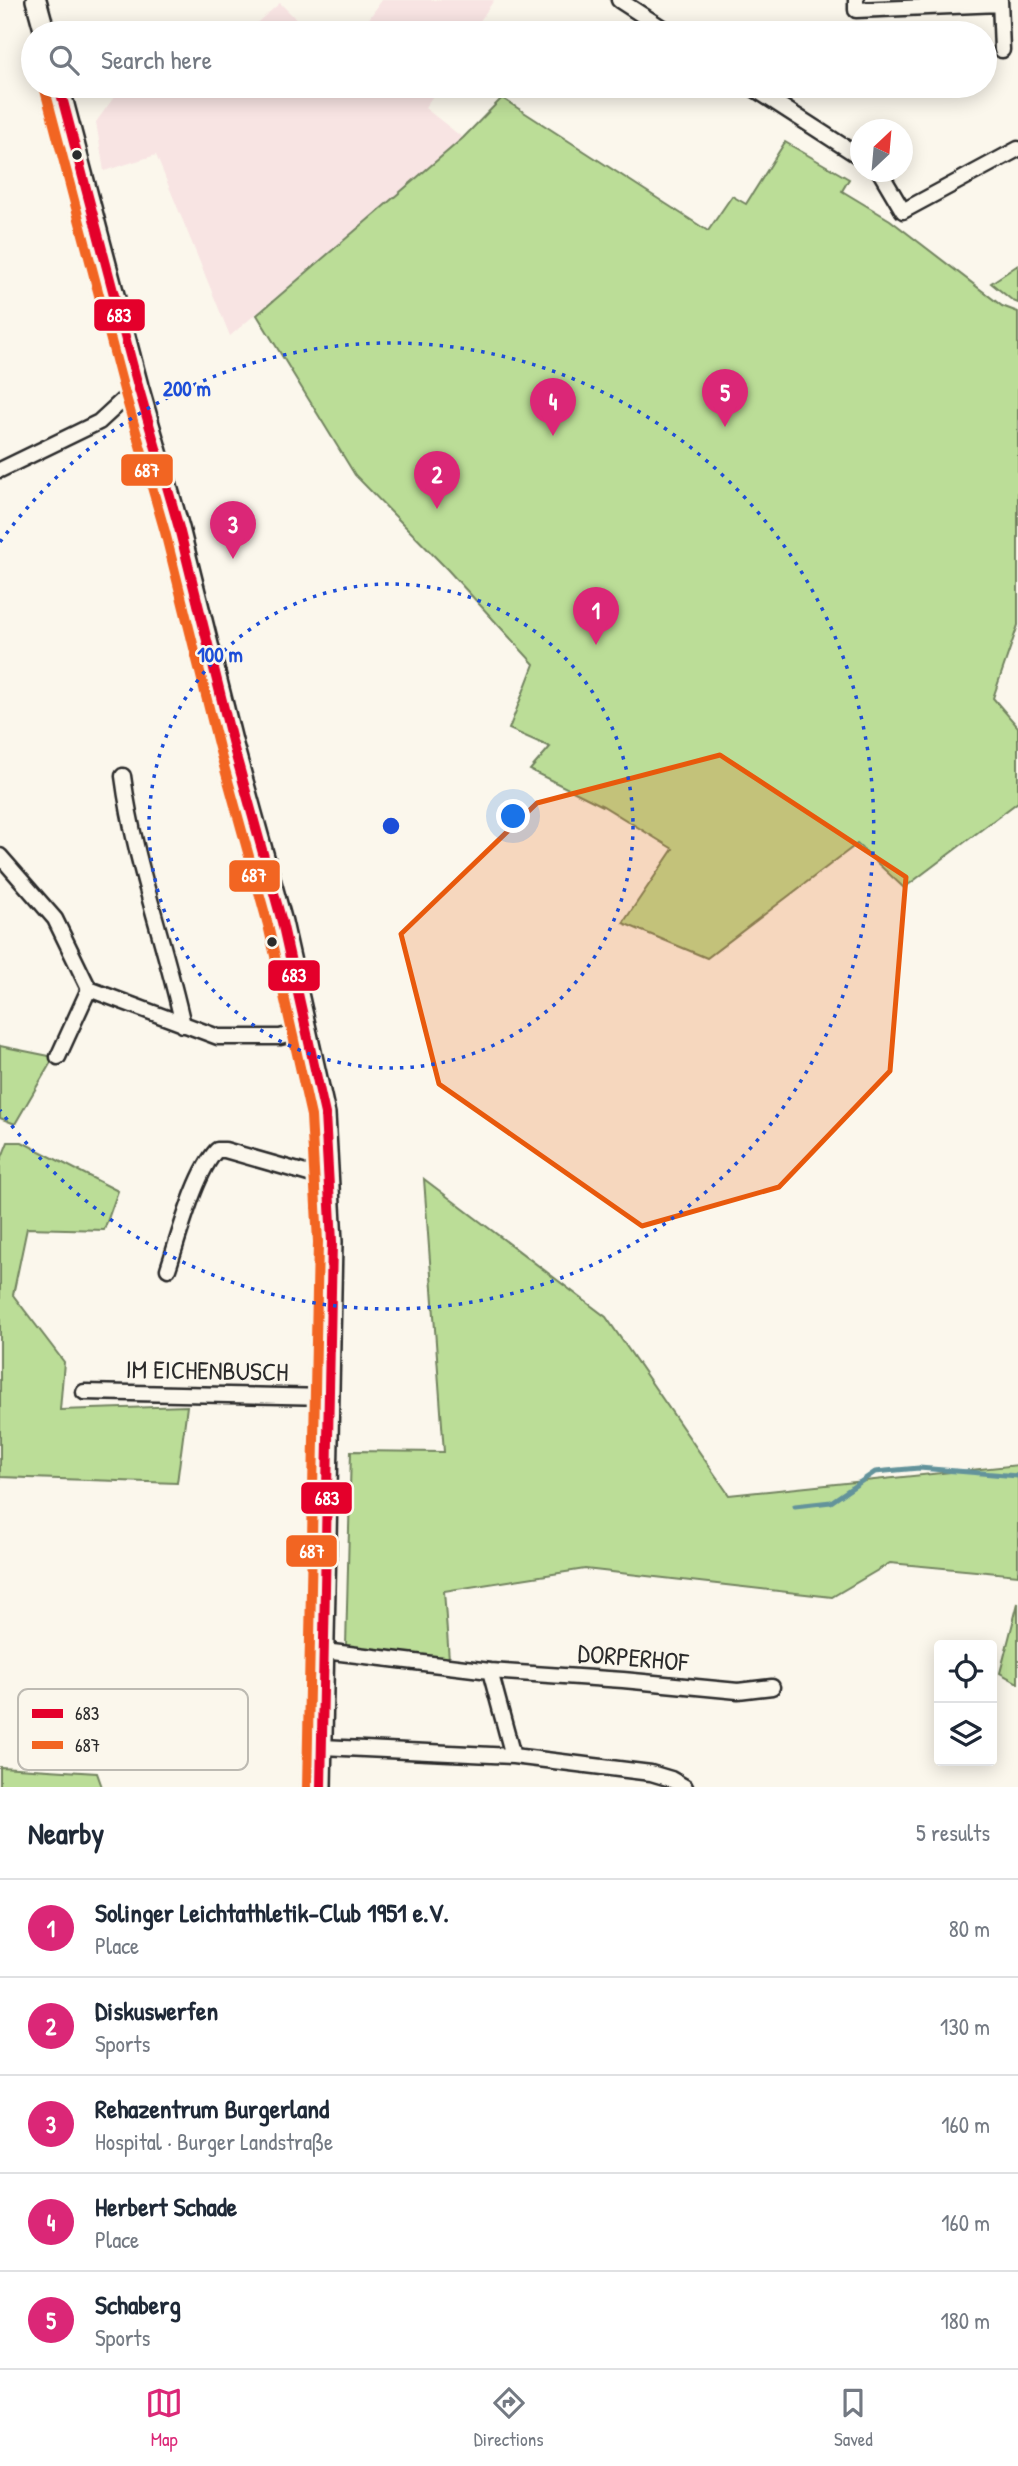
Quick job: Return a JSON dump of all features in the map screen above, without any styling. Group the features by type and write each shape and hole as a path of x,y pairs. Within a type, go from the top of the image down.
{"main road":[{"path":"36,0 42,21"},
{"path":"62,98 138,386 179,527 308,1031 325,1114 332,1242 321,1787"}],"street":[{"path":"619,0 651,21"},
{"path":"856,0 856,10 1000,2 1002,50"},
{"path":"769,98 850,151"},
{"path":"886,182 903,211 1018,149"},
{"path":"0,470 99,422 138,386"},
{"path":"123,776 127,811 183,1025"},
{"path":"0,856 55,919 89,989 218,1037 280,1037 308,1031"},
{"path":"58,1057 89,989"},
{"path":"168,1269 200,1177 217,1150 330,1180"},
{"name":"IM EICHENBUSCH","path":"84,1392 329,1397"},
{"name":"DORPERHOF","path":"324,1651 490,1671 738,1691 772,1687"},
{"path":"490,1671 513,1756"},
{"path":"322,1747 513,1756 651,1773 685,1787"}],"highlighted area":[{"path":"720,755 906,877 890,1071 779,1187 642,1226 439,1084 401,934 537,803"}],"shaded area":[{"path":"382,0 494,0 480,21 367,21"},
{"path":"280,3 298,21 259,21"},
{"path":"113,98 431,98 425,108 463,138 230,336 156,155 104,171 96,122"}],"green space":[{"path":"502,98 708,231 732,196 746,204 785,142 849,179 842,191 890,220 1002,306 1018,312 1018,625 993,698 1018,727 1018,802 904,888 857,844 707,958 623,923 673,849 603,806 530,770 550,747 509,729 534,664 447,569 355,475 257,315 463,138"},
{"path":"1018,265 1018,303 991,283"},
{"path":"0,1046 54,1057 15,1124 0,1118"},
{"path":"8,1142 22,1142 118,1191 104,1230 27,1228 13,1295 64,1362 60,1410 187,1406 177,1483 0,1477 0,1162"},
{"path":"424,1179 606,1317 729,1495 1018,1465 1018,1575 890,1563 832,1597 585,1569 444,1591 449,1659 346,1646 351,1451 444,1452"},
{"path":"1018,1603 1018,1683 1000,1673"},
{"path":"0,1767 97,1773 102,1787 0,1787"}],"waterway":[{"path":"795,1506 831,1502 875,1472 919,1468 1018,1476"}],"transit line":[{"name":"687","path":"47,98 268,925 311,1116 318,1242 307,1787"},
{"name":"683","path":"62,98 282,922 325,1114 332,1242 321,1787"}],"place":[{"name":"Schaberg","path":"725,427"},
{"name":"Herbert Schade","path":"553,436"},
{"name":"Diskuswerfen","path":"437,509"},
{"name":"Rehazentrum Burgerland","path":"233,559"},
{"name":"Solinger Leichtathletik-Club 1951 e.V.","path":"596,645"}]}
